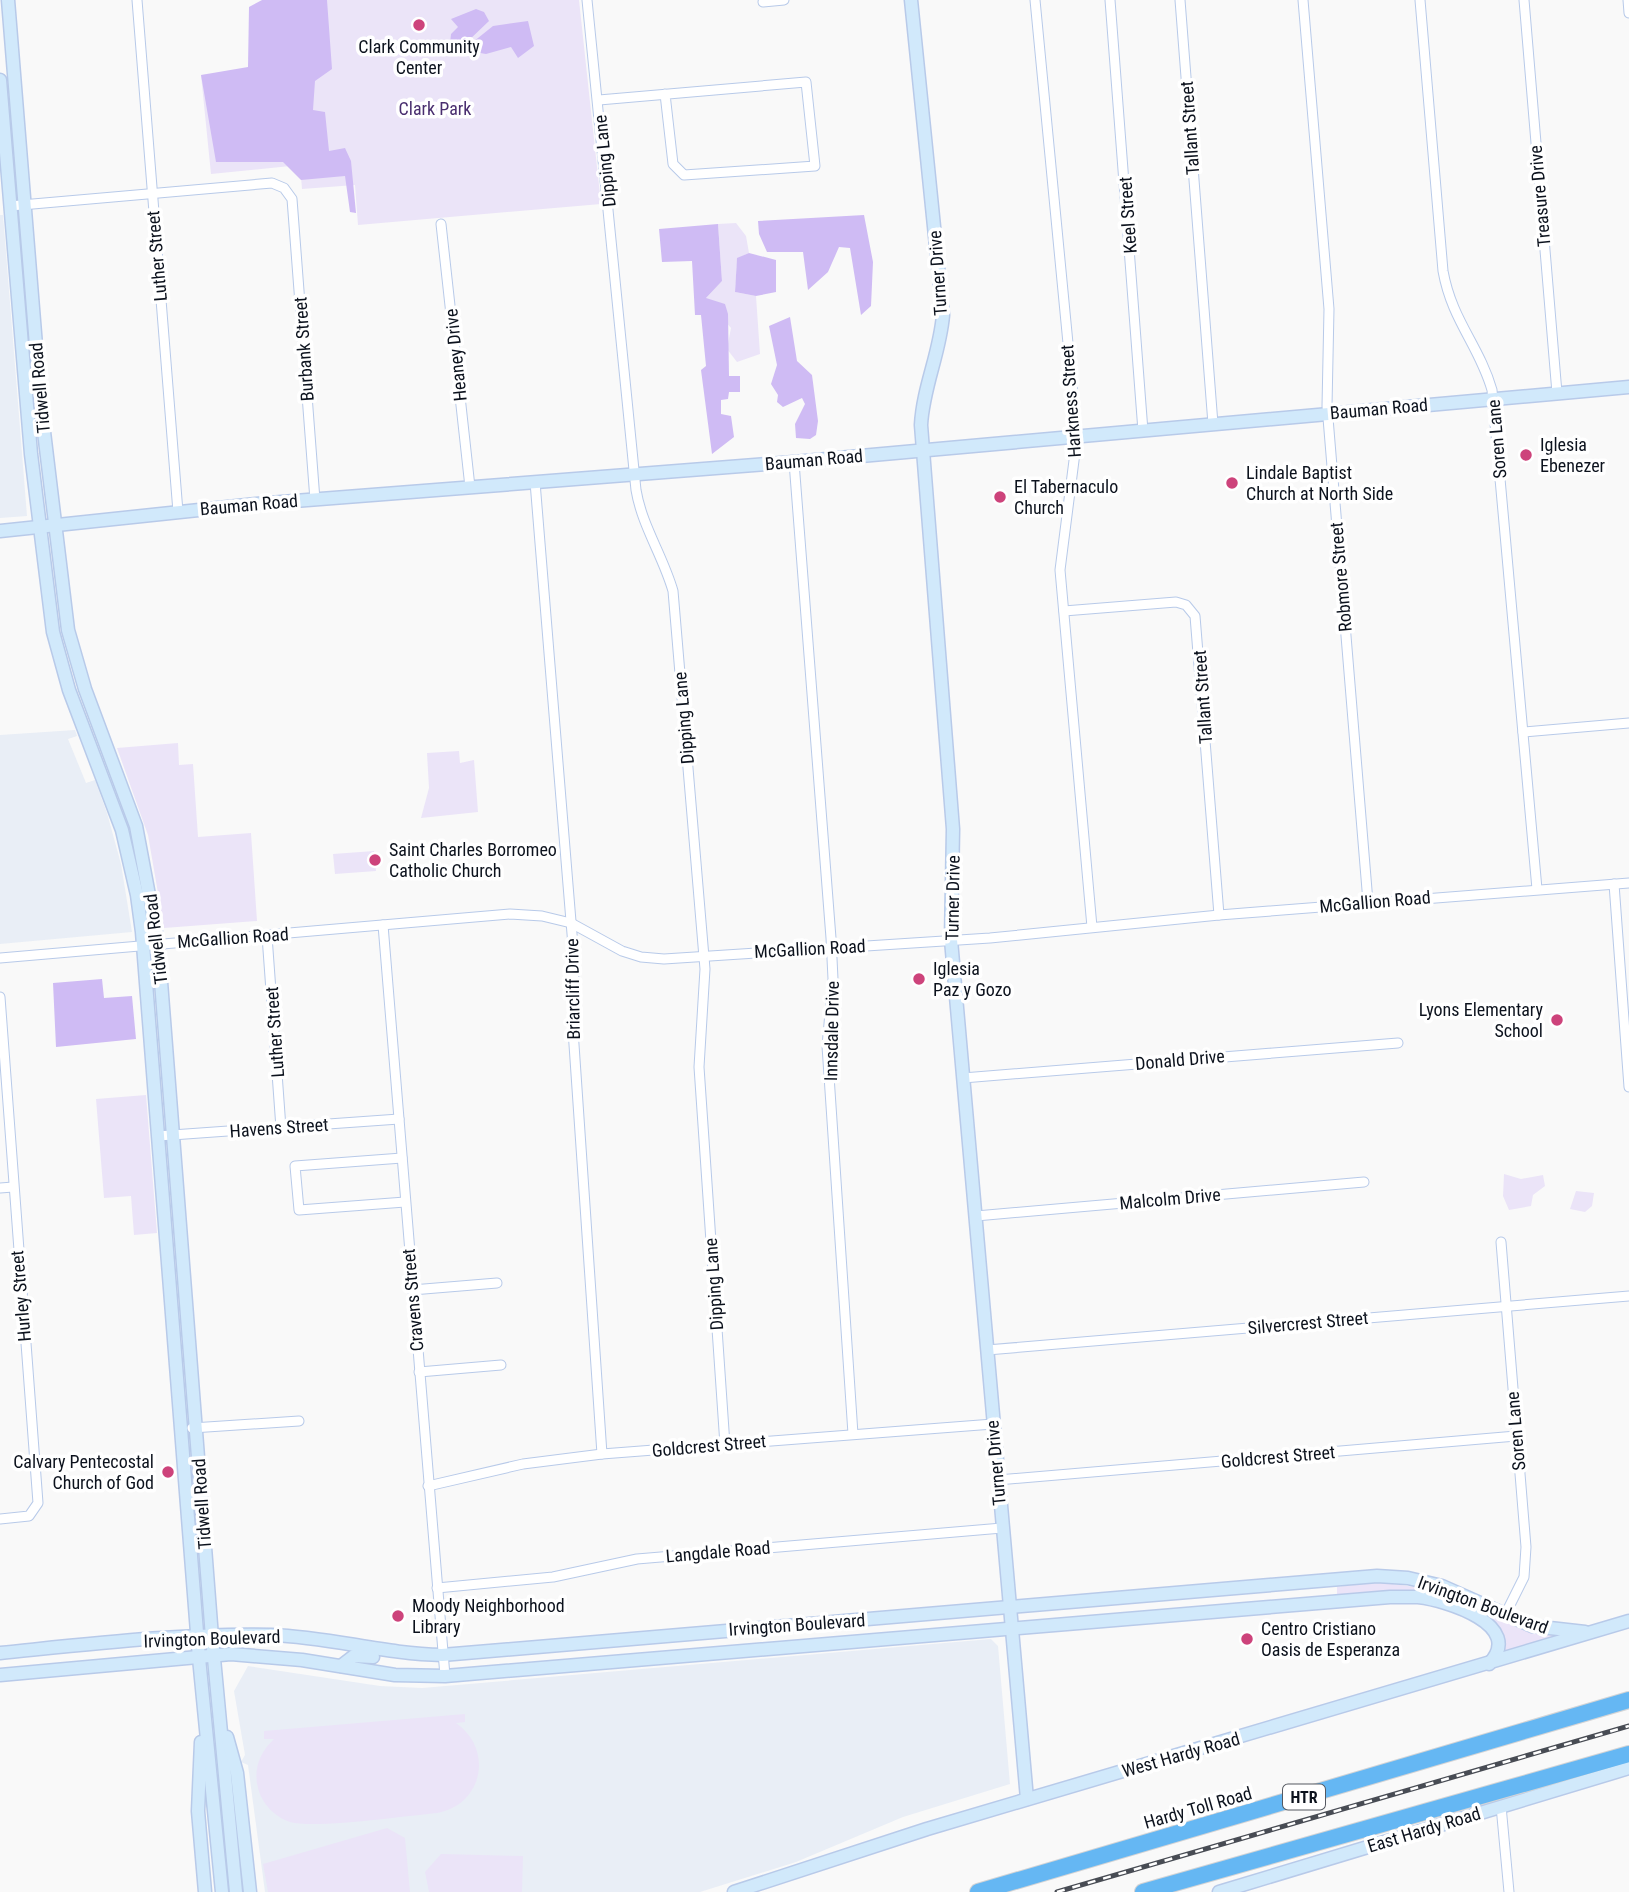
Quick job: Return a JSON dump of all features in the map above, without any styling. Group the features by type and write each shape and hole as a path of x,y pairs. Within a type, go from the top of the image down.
{"highway":[{"name":"Hardy Toll Road","path":"978,1892 1629,1700"},
{"path":"1143,1892 1629,1754"}],"main road":[{"name":"Tidwell Road","path":"8,0 5,38 21,154 41,408 68,630 85,689 107,742 136,826 158,943 173,1135 177,1272 190,1428 204,1524 236,1892"},
{"name":"Turner Drive","path":"911,0 943,315 936,361 922,407 922,450 953,829 951,940 1027,1799"},
{"name":"Tidwell Road","path":"0,80 3,156 27,410 53,632 69,690 122,830 137,895 158,1136 177,1272"},
{"path":"18,308 33,308"},
{"name":"Bauman Road","path":"0,531 178,512 794,462 1629,387"},
{"path":"27,410 41,408"},
{"path":"53,632 68,630"},
{"path":"90,744 107,742"},
{"path":"122,830 136,826"},
{"name":"Tidwell Road","path":"190,1428 190,1524 222,1892"},
{"path":"190,1524 204,1524"},
{"name":"Irvington Boulevard","path":"0,1653 198,1637 274,1635 408,1655 442,1655 1377,1576 1408,1578 1442,1586 1540,1628 1585,1632"},
{"path":"1321,1582 1323,1603"},
{"path":"1436,1601 1442,1586"},
{"name":"Irvington Boulevard","path":"0,1675 214,1656 269,1656 395,1675 444,1676 1390,1597 1436,1601 1472,1614 1493,1627 1499,1646 1489,1664"},
{"path":"1125,1598 1128,1618"},
{"path":"856,1621 857,1641"},
{"name":"West Hardy Road","path":"734,1892 1027,1799 1629,1621"},
{"path":"697,1633 700,1655"},
{"path":"570,1645 572,1665"},
{"path":"70,1647 73,1669"},
{"path":"341,1666 354,1656 408,1655"},
{"path":"204,1704 198,1811 205,1892"},
{"path":"219,1710 237,1773 250,1892"},
{"name":"East Hardy Road","path":"1219,1892 1234,1890 1629,1768"}],"street":[{"name":"Luther Street","path":"137,0 178,512"},
{"name":"Dipping Lane","path":"587,0 635,475 643,519 667,570 673,591 704,957 699,1067 725,1445"},
{"path":"763,2 784,0"},
{"name":"Harkness Street","path":"1035,0 1077,437 1074,475 1060,551 1092,927"},
{"name":"Keel Street","path":"1110,0 1143,431"},
{"name":"Tallant Street","path":"1180,0 1213,424"},
{"name":"Robmore Street","path":"1303,0 1329,309 1327,414 1368,902"},
{"name":"Soren Lane","path":"1420,0 1443,271 1448,299 1488,375 1493,398 1537,889"},
{"name":"Treasure Drive","path":"1524,0 1557,393"},
{"path":"1628,0 1629,13"},
{"path":"599,100 665,94 806,82 815,166 684,175 673,164 665,94"},
{"path":"3,156 21,154"},
{"name":"Burbank Street","path":"152,193 272,183 284,188 292,199 316,500"},
{"path":"9,206 152,193"},
{"name":"Heaney Drive","path":"442,224 470,487"},
{"name":"Innsdale Drive","path":"794,462 832,949 833,979 828,1046 853,1434"},
{"name":"Briarcliff Drive","path":"535,482 575,979 573,1030 602,1454"},
{"name":"Tallant Street","path":"1064,611 1176,602 1186,605 1195,616 1219,915"},
{"path":"1523,732 1629,723"},
{"name":"McGallion Road","path":"0,958 510,914 542,916 571,923 611,946 641,957 704,957 951,940 1368,902 1629,883"},
{"path":"1614,884 1629,1087"},
{"name":"Cravens Street","path":"383,925 444,1676"},
{"name":"Luther Street","path":"267,936 281,1128"},
{"name":"Hurley Street","path":"0,997 3,1073 38,1503 35,1511 22,1518 0,1519"},
{"name":"Donald Drive","path":"963,1078 1398,1043"},
{"name":"Havens Street","path":"158,1136 399,1119"},
{"path":"402,1158 295,1166 299,1210 405,1202"},
{"name":"Malcolm Drive","path":"976,1216 1364,1182"},
{"path":"0,1188 13,1187"},
{"name":"Soren Lane","path":"1501,1242 1526,1562 1517,1595 1505,1615"},
{"path":"412,1290 497,1283"},
{"name":"Silvercrest Street","path":"987,1350 1629,1296"},
{"path":"419,1372 501,1366"},
{"path":"190,1428 299,1421"},
{"name":"Goldcrest Street","path":"428,1486 491,1470 602,1454 993,1424"},
{"name":"Goldcrest Street","path":"998,1480 1516,1436"},
{"name":"Langdale Road","path":"436,1588 553,1577 636,1559 1002,1528"},
{"path":"1501,1806 1509,1892"}],"shaded area":[{"path":"262,0 327,0 332,69 315,81 313,110 325,112 329,151 345,148 351,161 356,213 350,212 345,176 301,180 283,162 216,162 201,75 248,67 249,7"},
{"path":"476,9 484,12 489,21 467,42 455,47 450,44 451,34 458,27 451,19"},
{"path":"528,21 534,46 518,58 511,47 486,54 463,50 493,26"},
{"path":"0,215 3,215 27,516 0,518"},
{"path":"864,215 873,262 871,306 861,315 850,248 839,247 828,272 808,290 803,252 767,252 759,234 758,221"},
{"path":"718,224 722,281 706,298 725,304 728,314 729,376 740,376 740,392 729,392 728,399 721,400 721,414 731,416 734,437 712,454 701,370 706,366 701,315 695,315 692,261 662,262 659,229"},
{"path":"749,253 776,260 776,292 756,296 735,292 737,258"},
{"path":"790,317 797,361 812,375 818,421 816,435 810,439 796,438 795,424 805,404 802,398 783,407 777,402 778,395 771,384 777,365 769,326"},
{"path":"75,730 77,736 68,739 86,783 95,780 107,813 121,864 132,932 0,944 0,735"},
{"path":"102,979 104,998 132,996 136,1039 56,1047 53,983"},
{"path":"991,1639 998,1646 1010,1784 903,1817 796,1862 700,1892 265,1892 248,1765 241,1762 245,1755 234,1691 248,1666 380,1686 422,1688"}],"green space":[{"name":"Clark Park","path":"269,0 579,0 601,204 358,225 355,185 302,189 300,165 211,174 201,75 258,71"},
{"path":"736,223 746,236 749,253 737,259 735,292 756,296 760,354 737,362 727,349 731,328 706,298 722,281 718,224"},
{"path":"178,743 179,765 193,764 198,837 251,833 257,921 164,928 148,835 117,748"},
{"path":"459,751 460,763 474,760 478,812 421,818 429,788 427,753"},
{"path":"374,851 376,871 335,874 333,854"},
{"path":"146,1095 157,1233 134,1235 131,1196 104,1198 96,1099"},
{"path":"1504,1174 1521,1179 1543,1175 1545,1186 1533,1195 1531,1206 1509,1210 1503,1196"},
{"path":"1576,1191 1594,1193 1592,1206 1585,1212 1570,1209"},
{"path":"1377,1582 1431,1589 1430,1594 1337,1595 1337,1587"},
{"path":"1454,1596 1508,1623 1554,1635 1554,1639 1505,1653 1504,1644 1452,1600"},
{"path":"465,1714 465,1722 456,1723 468,1734 476,1747 478,1775 465,1799 453,1808 437,1813 383,1819 302,1824 279,1817 260,1794 257,1768 261,1755 274,1739 264,1739 264,1731"},
{"path":"387,1828 405,1838 410,1892 268,1892 263,1864"},
{"path":"441,1854 523,1856 522,1892 429,1892 425,1872"}],"railway":[{"path":"1057,1892 1629,1726"}],"place":[{"name":"Clark Community Center","path":"419,25"},
{"name":"Iglesia Ebenezer","path":"1526,455"},
{"name":"Lindale Baptist Church at North Side","path":"1232,483"},
{"name":"El Tabernaculo Church","path":"1000,497"},
{"name":"Saint Charles Borromeo Catholic Church","path":"375,860"},
{"name":"Iglesia Paz y Gozo","path":"919,979"},
{"name":"Lyons Elementary School","path":"1557,1020"},
{"name":"Calvary Pentecostal Church of God","path":"168,1472"},
{"name":"Moody Neighborhood Library","path":"398,1616"},
{"name":"Centro Cristiano Oasis de Esperanza","path":"1247,1639"}]}
